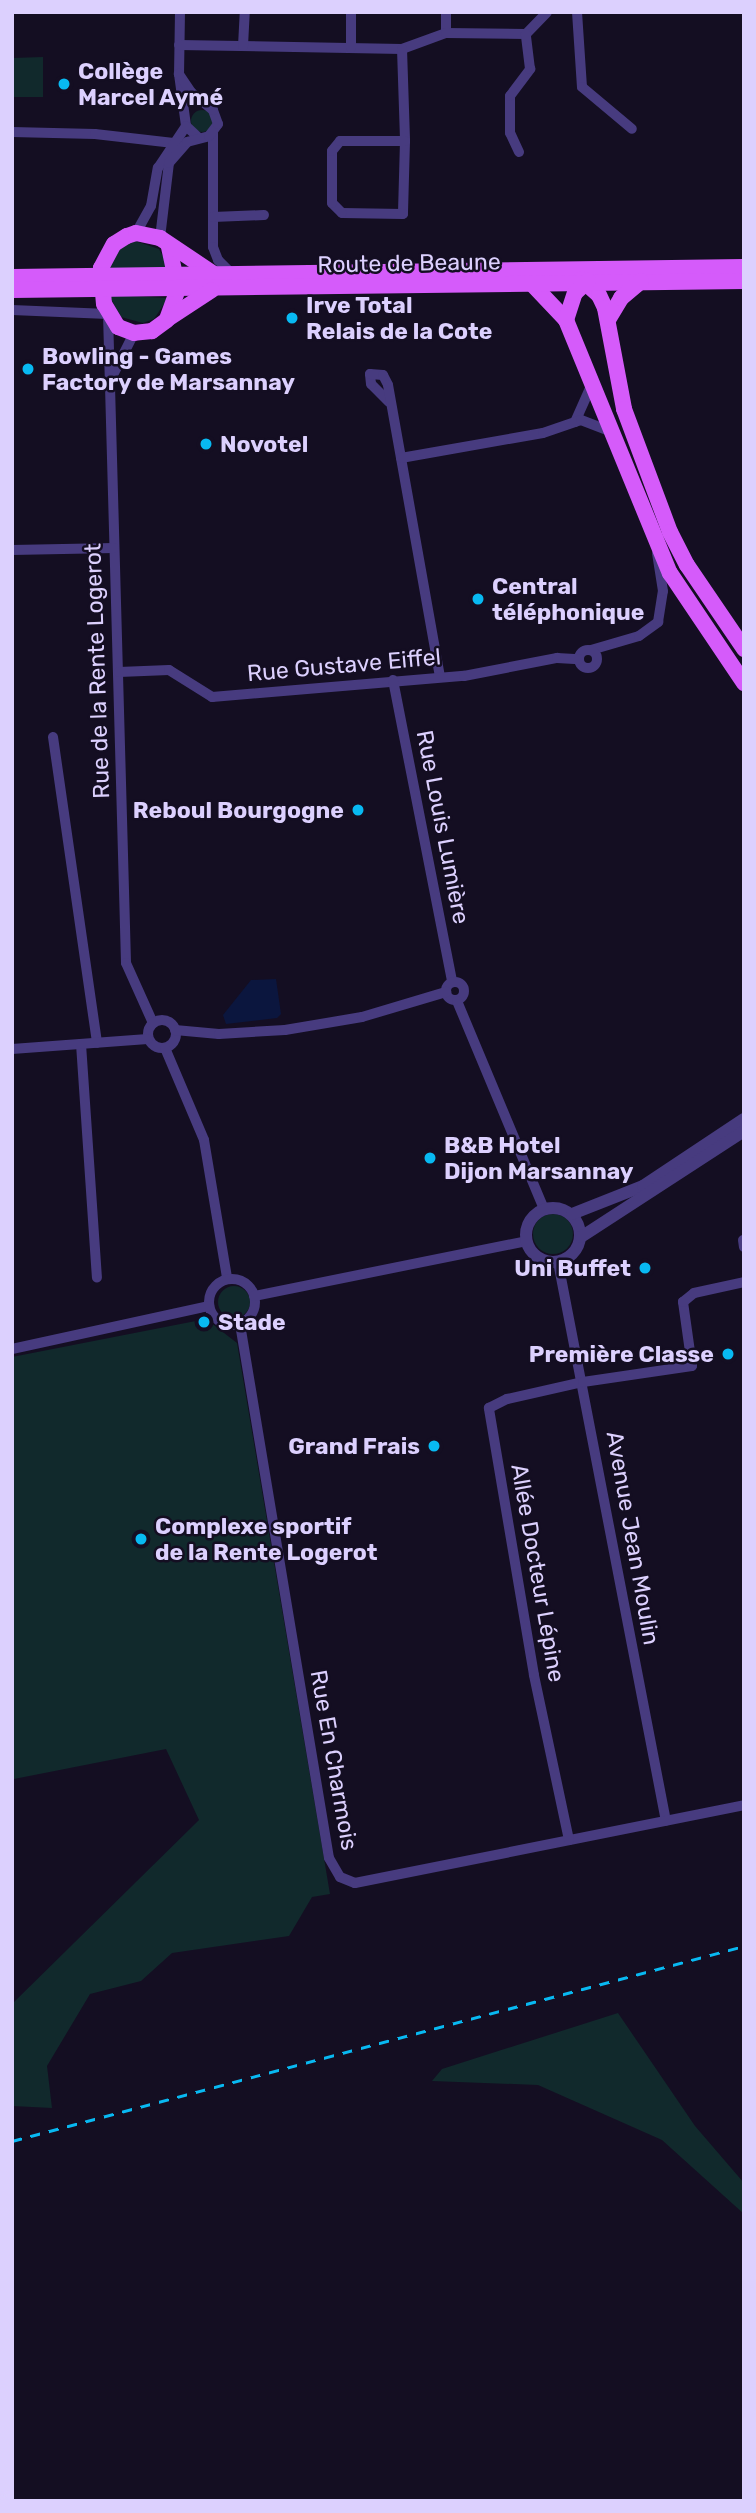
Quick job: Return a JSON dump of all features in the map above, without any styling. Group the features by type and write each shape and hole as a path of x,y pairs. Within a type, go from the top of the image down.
{"main road":[{"path":"136,233 165,243 222,279 152,331 134,333 118,327 108,314 62,283 104,257 114,244 136,233"},
{"path":"165,243 178,282 167,320"},
{"path":"104,257 101,282 108,314"},
{"name":"Route de Beaune","path":"12,290 62,283 178,282 567,268 744,267"},
{"path":"567,268 601,298 608,320 624,409 658,504 687,565 744,649"},
{"path":"565,320 570,304 586,283 603,268"},
{"name":"Route de Beaune","path":"12,277 62,283"},
{"name":"Route de Beaune","path":"222,279 532,284 744,281"},
{"path":"608,320 621,298 641,281"},
{"path":"532,284 550,299 565,320 655,543 684,595 744,683"}],"street":[{"path":"180,12 179,74 185,123 198,137"},
{"path":"243,46 245,12"},
{"path":"351,12 351,48"},
{"path":"446,12 446,33"},
{"path":"179,45 402,50 446,33 526,34 547,12"},
{"path":"577,12 582,87 632,128"},
{"path":"519,152 510,133 510,96 530,69 526,34"},
{"path":"402,50 405,141 403,214 342,213 332,203 332,151 340,141 405,141"},
{"path":"179,74 218,119 213,133 213,247 222,279"},
{"path":"136,233 151,206 158,168 190,110 205,105"},
{"path":"12,132 95,134 173,144"},
{"path":"165,243 169,163 181,146 213,133"},
{"path":"213,217 264,215"},
{"path":"12,310 108,314"},
{"name":"Rue de la Rente Logerot","path":"108,314 112,377 126,963 153,1023"},
{"name":"Rue de la Rente Logerot","path":"112,377 134,333"},
{"path":"575,422 591,386"},
{"path":"389,402 440,676"},
{"path":"401,458 542,433 575,422 589,421 609,430"},
{"name":"Rue Gustave Eiffel","path":"119,672 169,670 212,697 440,676 573,656 579,659 583,666 592,667 596,660 591,650 639,636 659,622 663,591 655,543"},
{"path":"12,550 114,548"},
{"name":"Rue Louis Lumière","path":"393,680 449,987 464,987 457,1001"},
{"path":"53,737 97,1043"},
{"path":"148,1039 153,1023 166,1021 175,1030 219,1034 285,1030 362,1017 449,987 544,1209"},
{"path":"148,1039 153,1046 165,1048 173,1043 175,1030"},
{"path":"12,1049 148,1039"},
{"path":"81,1044 97,1276"},
{"path":"165,1048 204,1140 227,1278"},
{"path":"572,1214 643,1186 744,1119"},
{"path":"581,1237 572,1214 559,1207 544,1209 526,1228 526,1241 533,1254 558,1262 570,1257 581,1237 744,1131"},
{"path":"254,1296 526,1241"},
{"name":"Avenue Jean Moulin","path":"558,1262 666,1821"},
{"path":"227,1278 242,1281 254,1296 251,1315 240,1324 221,1322 209,1306 211,1291 227,1278"},
{"path":"583,1382 692,1366 683,1302 694,1293 744,1282"},
{"path":"12,1349 209,1306"},
{"name":"Rue En Charmois","path":"240,1324 333,1870 355,1883 744,1805"},
{"name":"Allée Docteur Lépine","path":"569,1840 534,1678 489,1408 507,1399 583,1382"}],"green space":[{"path":"43,57 43,97 12,97 12,58"},
{"path":"202,110 210,113 213,121 210,129 202,132 194,129 191,121 194,113"},
{"path":"135,241 159,249 169,268 108,269 118,250"},
{"path":"109,295 168,298 154,319 143,323 121,317"},
{"path":"553,1214 561,1215 567,1220 572,1226 572,1242 567,1248 561,1253 553,1254 545,1253 539,1248 534,1242 533,1234 534,1226 539,1220 545,1215"},
{"path":"234,1286 245,1291 250,1302 245,1313 234,1318 223,1313 218,1302 223,1291"},
{"name":"Complexe sportif de la Rente Logerot","path":"206,1319 237,1343 330,1894 312,1897 289,1936 172,1953 141,1981 90,1994 47,2066 52,2108 12,2106 12,2004 199,1820 166,1749 14,1779 12,1357"},
{"path":"618,2013 695,2126 744,2183 744,2214 662,2140 538,2085 432,2081 442,2069"}],"water":[{"path":"276,979 281,1014 277,1018 226,1024 223,1015 251,980"}],"railway":[{"path":"12,2141 744,1946"}],"place":[{"name":"Collège Marcel Aymé","path":"64,84"},
{"name":"Irve Total Relais de la Cote","path":"292,318"},
{"name":"Bowling - Games Factory de Marsannay","path":"28,369"},
{"name":"Novotel","path":"206,444"},
{"name":"Central téléphonique","path":"478,599"},
{"name":"Reboul Bourgogne","path":"358,810"},
{"name":"B&B Hotel Dijon Marsannay","path":"430,1158"},
{"name":"Uni Buffet","path":"645,1268"},
{"name":"Stade","path":"204,1322"},
{"name":"Première Classe","path":"728,1354"},
{"name":"Grand Frais","path":"434,1446"},
{"name":"Complexe sportif de la Rente Logerot","path":"141,1539"}]}
